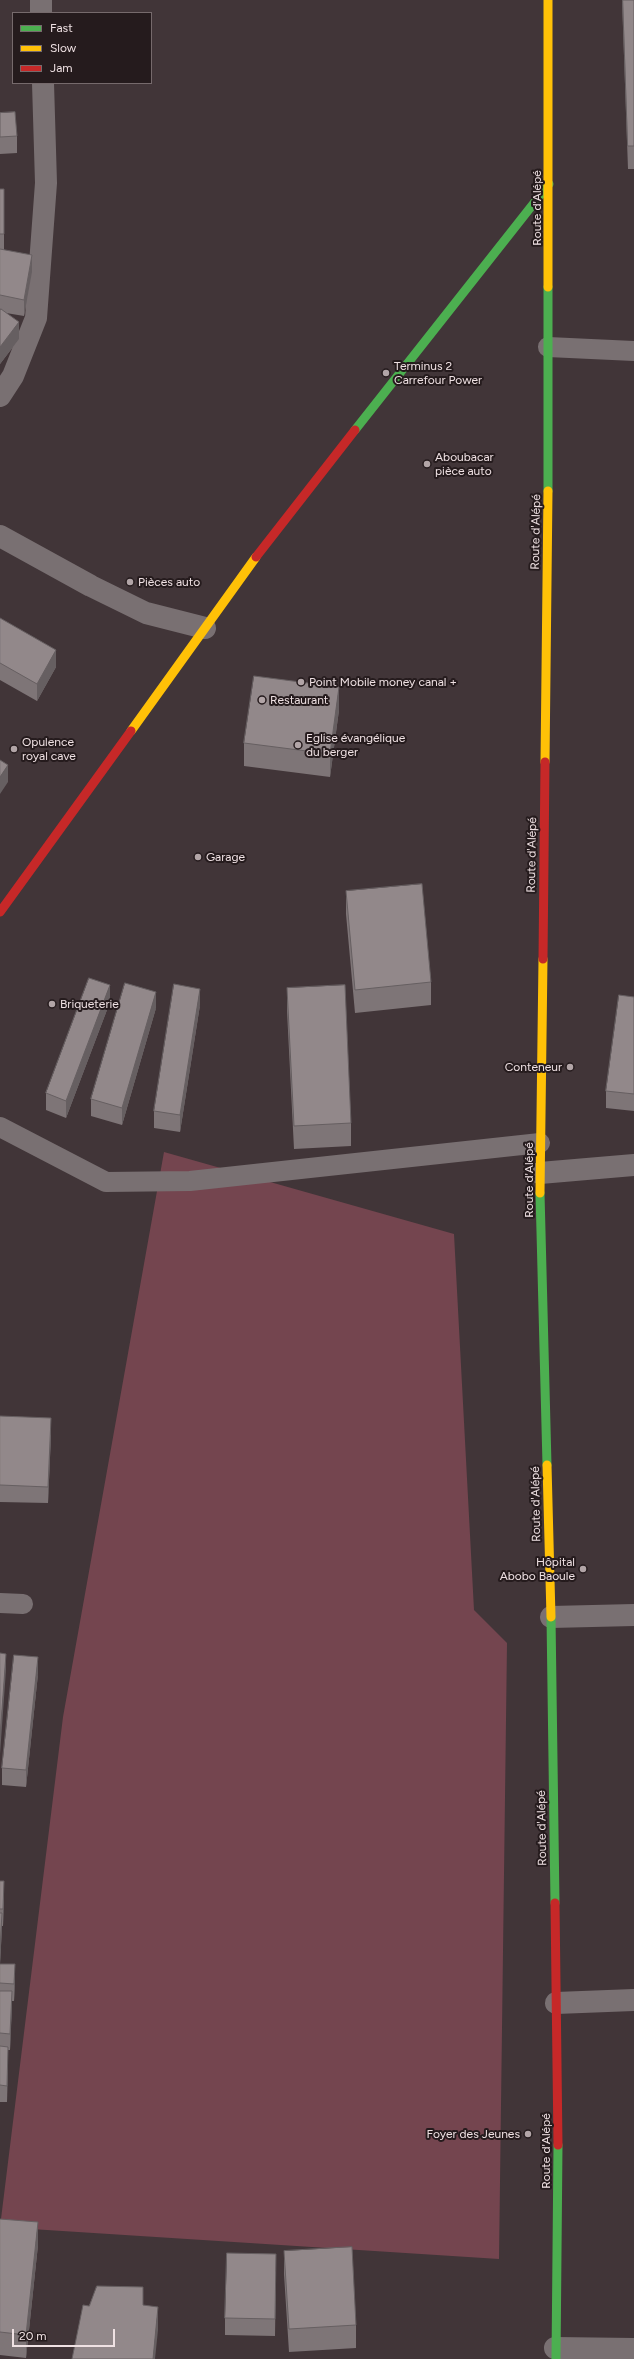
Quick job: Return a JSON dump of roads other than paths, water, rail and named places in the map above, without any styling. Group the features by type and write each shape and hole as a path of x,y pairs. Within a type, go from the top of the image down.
{"main road":[{"name":"Route d'Alépé","path":"548,0 548,348 540,1173 551,1617 558,2142 556,2354"},
{"path":"0,912 271,536 549,184"}],"street":[{"path":"41,0 42,12"},
{"path":"0,396 13,376 36,318 46,183 43,84"},
{"path":"0,536 91,586 146,612 205,628"},
{"path":"540,1173 634,1165"},
{"path":"551,1617 634,1615"},
{"path":"556,2003 634,2000"},
{"path":"556,2354 634,2349"}],"lane":[{"path":"548,348 634,352"},
{"path":"0,1127 106,1182 190,1181 540,1143"},
{"path":"0,1603 24,1604"}],"place":[{"name":"Terminus 2 Carrefour Power","path":"386,373"},
{"name":"Aboubacar pièce auto","path":"427,464"},
{"name":"Pièces auto","path":"130,582"},
{"name":"Point Mobile money canal +","path":"301,682"},
{"name":"Restaurant","path":"262,700"},
{"name":"Eglise évangélique du berger","path":"298,745"},
{"name":"Opulence royal cave","path":"14,749"},
{"name":"Garage","path":"198,857"},
{"name":"Briqueterie","path":"52,1004"},
{"name":"Conteneur","path":"570,1067"},
{"name":"Hôpital Abobo Baoule","path":"583,1569"},
{"name":"Foyer des Jeunes","path":"528,2134"}]}
